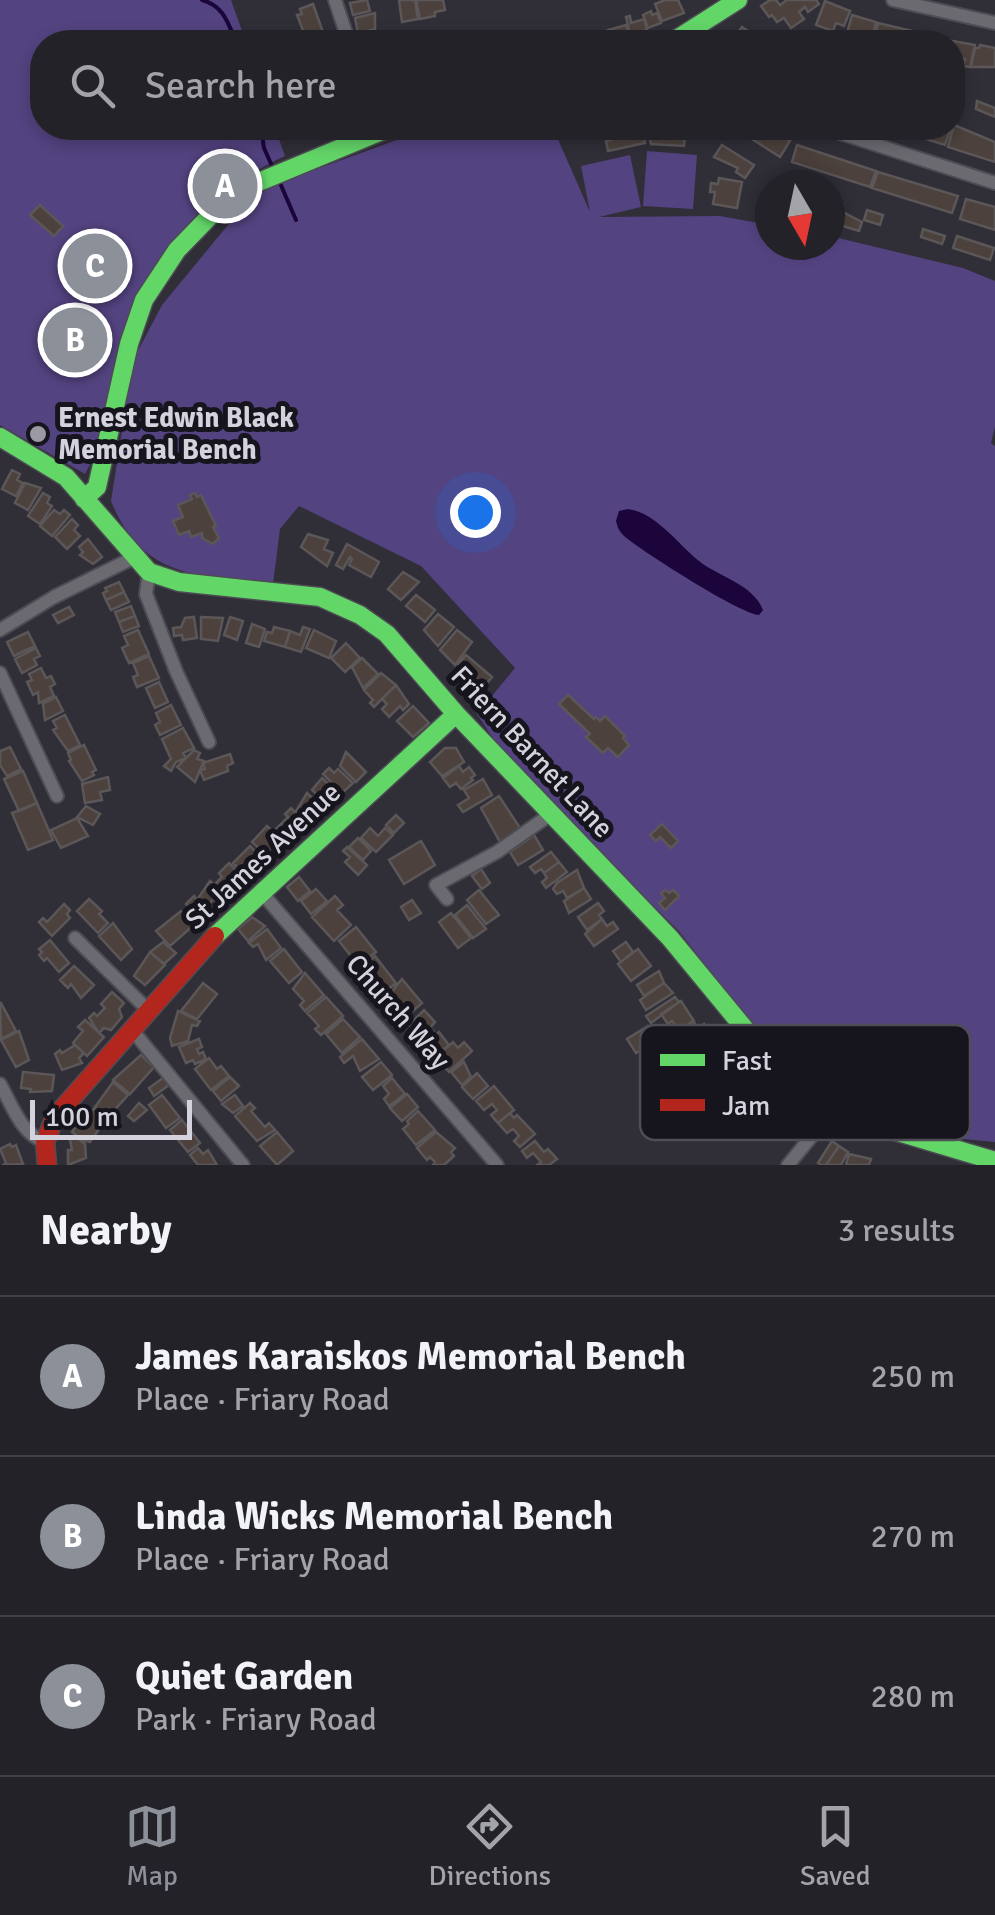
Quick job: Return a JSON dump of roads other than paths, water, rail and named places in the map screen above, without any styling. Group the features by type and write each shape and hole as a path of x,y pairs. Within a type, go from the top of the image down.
{"main road":[{"path":"696,30 738,0"},
{"path":"84,499 97,487 144,300 177,250 212,214 249,186 356,140"},
{"path":"0,437 66,477 150,572"},
{"name":"Friern Barnet Lane","path":"150,572 179,582 328,600 387,634 456,714 670,938 742,1025"},
{"name":"St James Avenue","path":"46,1142 55,1116 228,922 456,714"},
{"name":"Friern Barnet Lane","path":"922,1140 995,1161"},
{"path":"46,1142 47,1165"}],"street":[{"path":"334,0 345,30"},
{"path":"894,0 995,23"},
{"path":"861,140 995,184"},
{"path":"0,630 54,597 135,557"},
{"path":"150,572 146,594 209,742"},
{"path":"0,673 56,796"},
{"path":"447,899 436,884 497,852 551,814"},
{"name":"Church Way","path":"261,892 497,1165"},
{"path":"75,938 150,1012"},
{"path":"133,1031 243,1165"},
{"path":"0,1084 25,1129 46,1142"},
{"path":"788,1165 809,1140"}],"waterway":[{"path":"202,0 220,11 231,30"},
{"path":"263,140 272,166"},
{"path":"280,183 296,220"}],"place":[{"name":"James Karaiskos Memorial Bench","path":"225,186"},
{"name":"Quiet Garden","path":"95,266"},
{"name":"Linda Wicks Memorial Bench","path":"75,340"},
{"name":"Ernest Edwin Black Memorial Bench","path":"38,434"}]}
